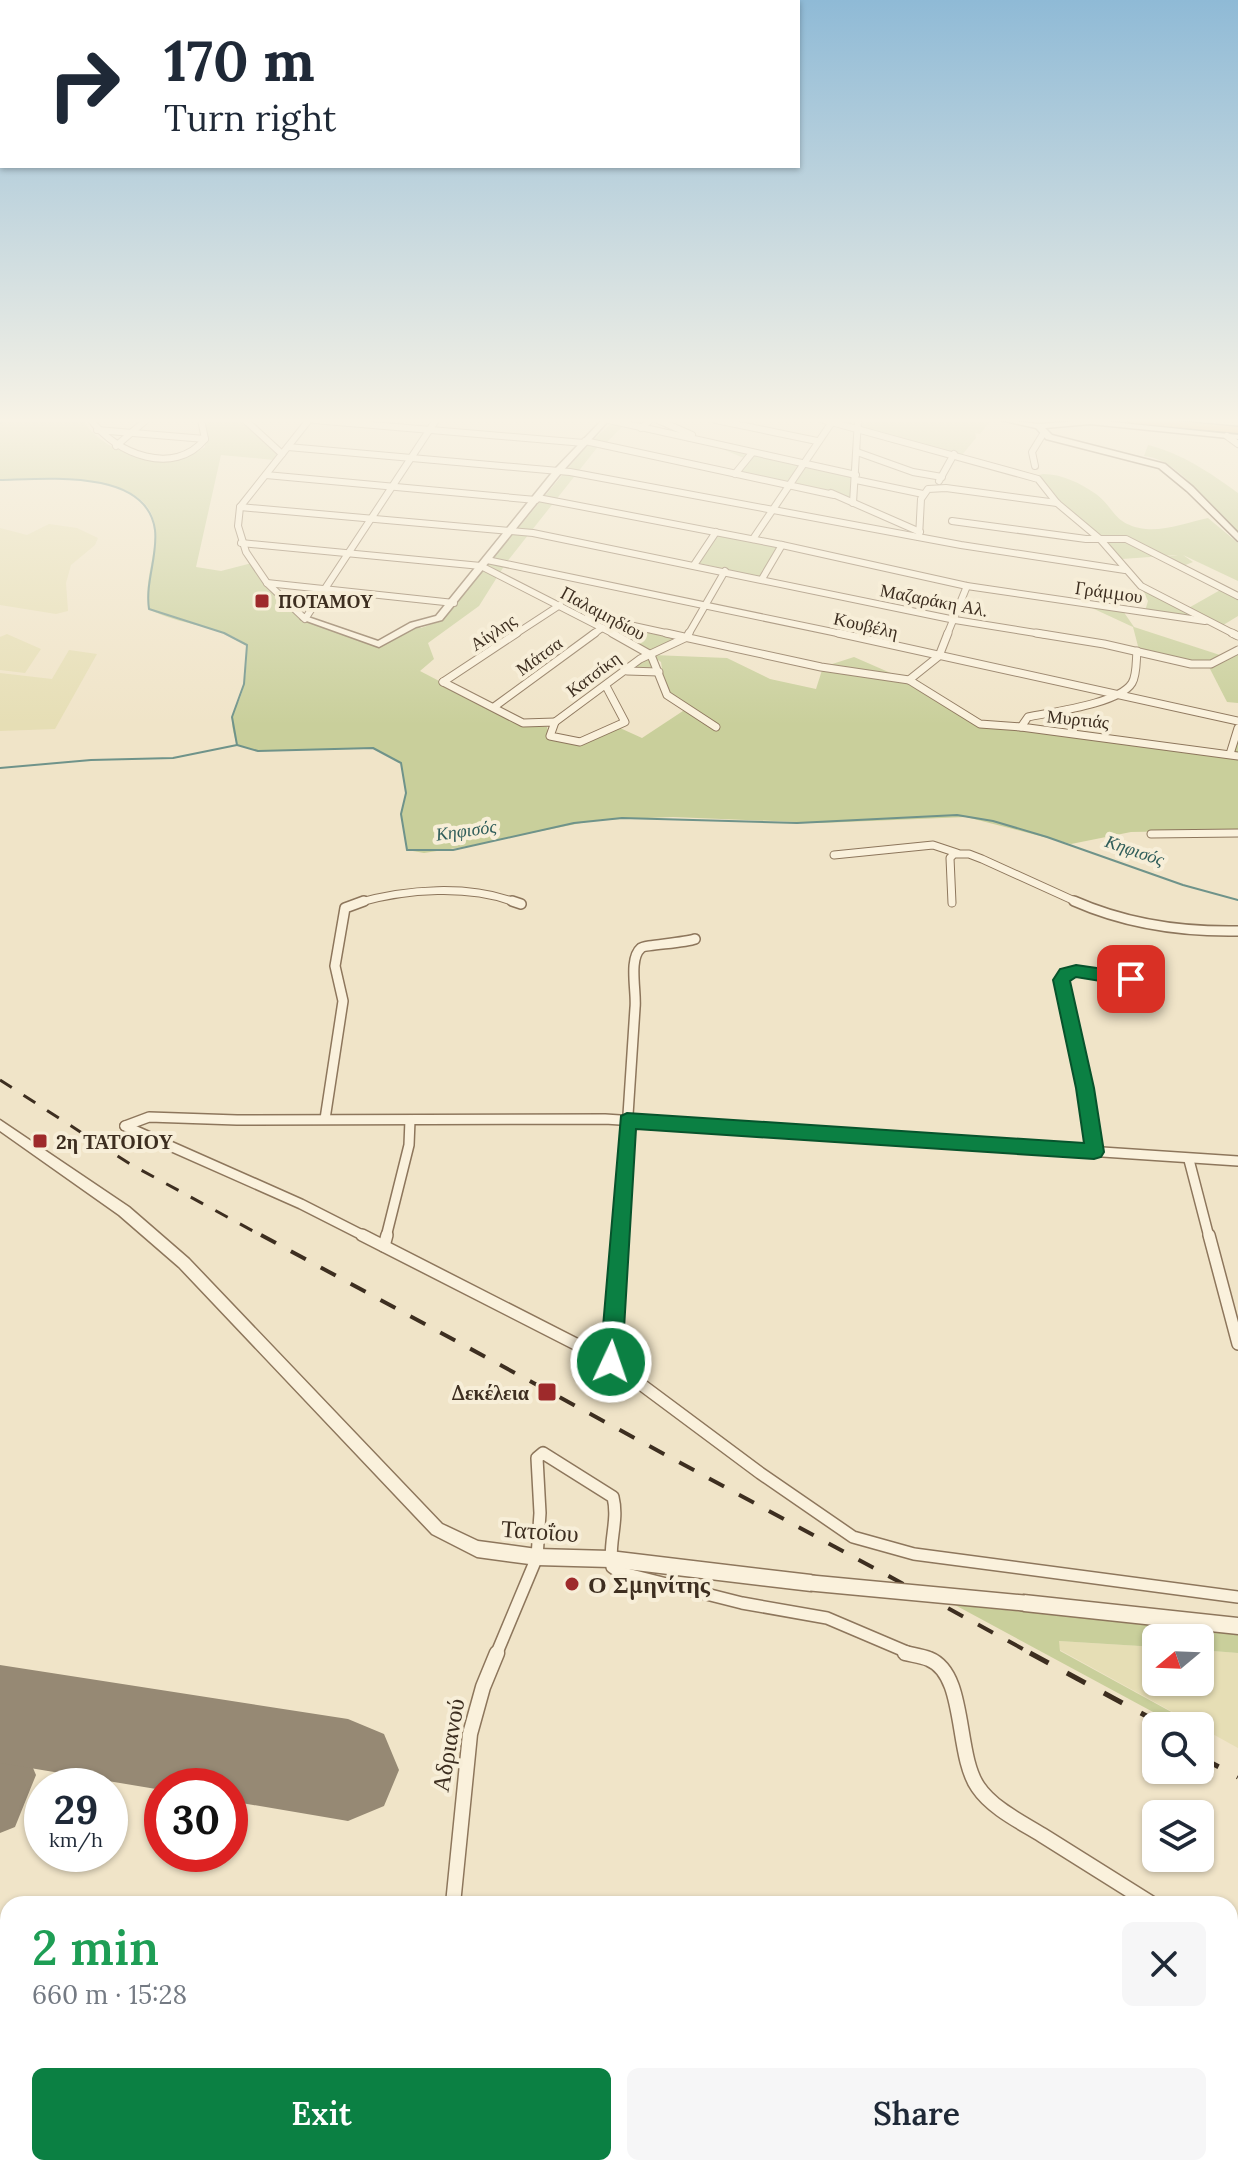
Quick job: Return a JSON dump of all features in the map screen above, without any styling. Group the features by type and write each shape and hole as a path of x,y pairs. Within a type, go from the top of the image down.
{"main road":[{"path":"1222,522 1238,538"}],"street":[{"path":"238,522 241,543 267,583 305,619 379,644 413,625 439,618 519,522"},
{"path":"305,619 370,522"},
{"name":"Μαζαράκη Αλ.","path":"410,522 511,531 725,571 955,620 1206,665 1238,650"},
{"name":"Γράμμου","path":"659,522 967,586 1205,621"},
{"path":"753,539 765,522"},
{"path":"846,522 1125,570"},
{"path":"892,522 919,534"},
{"path":"919,534 920,522"},
{"path":"956,522 1129,541 1238,596"},
{"path":"1079,522 1100,539 1146,590 1238,636"},
{"path":"694,565 716,532"},
{"name":"Παλαμηδίου","path":"241,543 484,563 651,655 687,637"},
{"path":"762,579 782,545"},
{"name":"Κουβέλη","path":"484,563 506,563 1238,721"},
{"path":"499,574 506,563"},
{"path":"687,637 725,571"},
{"path":"267,583 454,603"},
{"path":"909,680 939,656 967,586"},
{"name":"Αίγλης","path":"494,707 443,682 560,605"},
{"path":"580,615 828,668 909,680 980,724 1021,727"},
{"name":"Μάτσα","path":"494,707 602,628"},
{"name":"Μυρτιάς","path":"1137,651 1133,680 1127,688 1116,694 1028,717 1021,727 1234,755"},
{"path":"651,655 669,697 716,727"},
{"name":"Κατσίκη","path":"555,722 651,655"},
{"path":"626,671 659,672"},
{"path":"494,707 527,725 555,722 550,736 577,743 623,724 625,718 606,686"},
{"path":"1234,755 1238,728"},
{"path":"1151,834 1238,833"},
{"path":"834,855 933,845 993,863 1102,913 1191,932 1238,931"},
{"path":"952,903 950,862 957,853"},
{"path":"325,1119 343,1001 335,966 345,908 390,896 433,893 488,894 521,904"},
{"path":"611,1362 636,1001 634,958 638,950 646,946 679,944 695,939"},
{"path":"1094,1152 1063,977 1076,971 1159,983"},
{"path":"1238,1161 627,1121 149,1117 125,1126 301,1204 611,1362 760,1473 853,1537 914,1554 1238,1597"},
{"path":"384,1246 409,1145 410,1120"},
{"name":"Τατοΐου","path":"0,1125 124,1211 184,1263 437,1529 477,1549 537,1557 610,1559 811,1583 1238,1626"},
{"path":"1189,1160 1238,1344"},
{"name":"Αδριανού","path":"454,1896 470,1734 483,1687 537,1557 540,1513 537,1458 543,1453 613,1497 610,1559"},
{"path":"610,1559 612,1567 619,1572 742,1603 827,1618 902,1652 931,1659 944,1669 950,1680 958,1706 963,1753 978,1788 1004,1811 1139,1896"}],"shaded area":[{"path":"49,524 77,528 98,538 95,545 71,565 66,583 68,611 56,614 0,605 0,528 27,535"},
{"path":"7,634 41,649 25,673 0,670 0,637"},
{"path":"69,650 97,654 55,729 0,731 0,673 52,679"},
{"path":"1058,1641 1142,1646 1142,1695 1060,1650"},
{"path":"1214,1651 1238,1653 1238,1748 1214,1735 1214,1712 1173,1712 1144,1696 1214,1696"}],"green space":[{"path":"152,522 206,522 196,567 221,571 252,563 304,621 378,646 417,625 421,628 441,621 524,522 539,522 506,563 479,606 428,643 434,659 420,671 527,727 547,727 549,736 569,743 593,740 620,728 642,738 686,709 665,689 661,662 652,656 656,671 627,670 650,654 595,618 687,637 653,655 727,658 770,679 816,689 823,667 854,657 893,674 869,673 906,681 979,725 1232,754 1238,729 1238,830 1131,832 1071,844 966,817 821,823 673,817 596,820 463,847 424,853 407,850 401,814 406,793 401,763 373,748 258,751 237,745 232,717 244,684 247,645 224,633 149,609 148,589 155,530"},
{"path":"1082,522 1123,522 1135,527 1161,529 1194,522 1212,522 1238,543 1238,581 1183,555 1193,562 1183,566 1165,557 1178,555 1122,559"},
{"path":"1225,522 1238,522 1238,535"},
{"path":"716,532 782,545 761,577 698,563"},
{"path":"1141,586 1185,610 1222,589 1238,597 1238,616 1220,627 1206,620 1145,611 1148,601"},
{"path":"1079,602 1121,608 1134,627 1223,656 1206,664 1139,650 1133,627"},
{"path":"1238,653 1238,703 1227,702 1209,667"},
{"path":"955,1605 1147,1624 1142,1624 1142,1646 1059,1641 1060,1651 1171,1712 1153,1712"},
{"path":"1214,1631 1238,1633 1238,1653 1214,1651"}],"waterway":[{"name":"Κηφισός","path":"152,522 155,550 149,609 224,633 247,645 244,684 232,717 237,745"},
{"path":"0,768 91,760 173,758 237,745"},
{"name":"Κηφισός","path":"237,745 258,751 373,748 401,763 406,793 401,814 407,850 453,850 574,823 622,818 797,823 957,815 993,821 1047,837 1183,885 1238,900"}],"taxiway":[{"path":"0,1772 16,1775 0,1812"}],"runway":[{"path":"0,1714 348,1770"}],"railway":[{"path":"0,1080 130,1164 264,1237"},
{"path":"261,1235 1034,1655"},
{"path":"1030,1653 1142,1714"},
{"path":"1214,1764 1238,1777"}],"place":[{"name":"ΠΟΤΑΜΟΥ","path":"262,601"},
{"name":"2η ΤΑΤΟΙΟΥ","path":"40,1141"},
{"name":"Δεκέλεια","path":"547,1392"},
{"name":"Ο Σμηνίτης","path":"572,1584"}],"route":[{"path":"611,1362 627,1121 1094,1152 1085,1088 1062,980 1066,973 1076,971 1131,979"}]}
